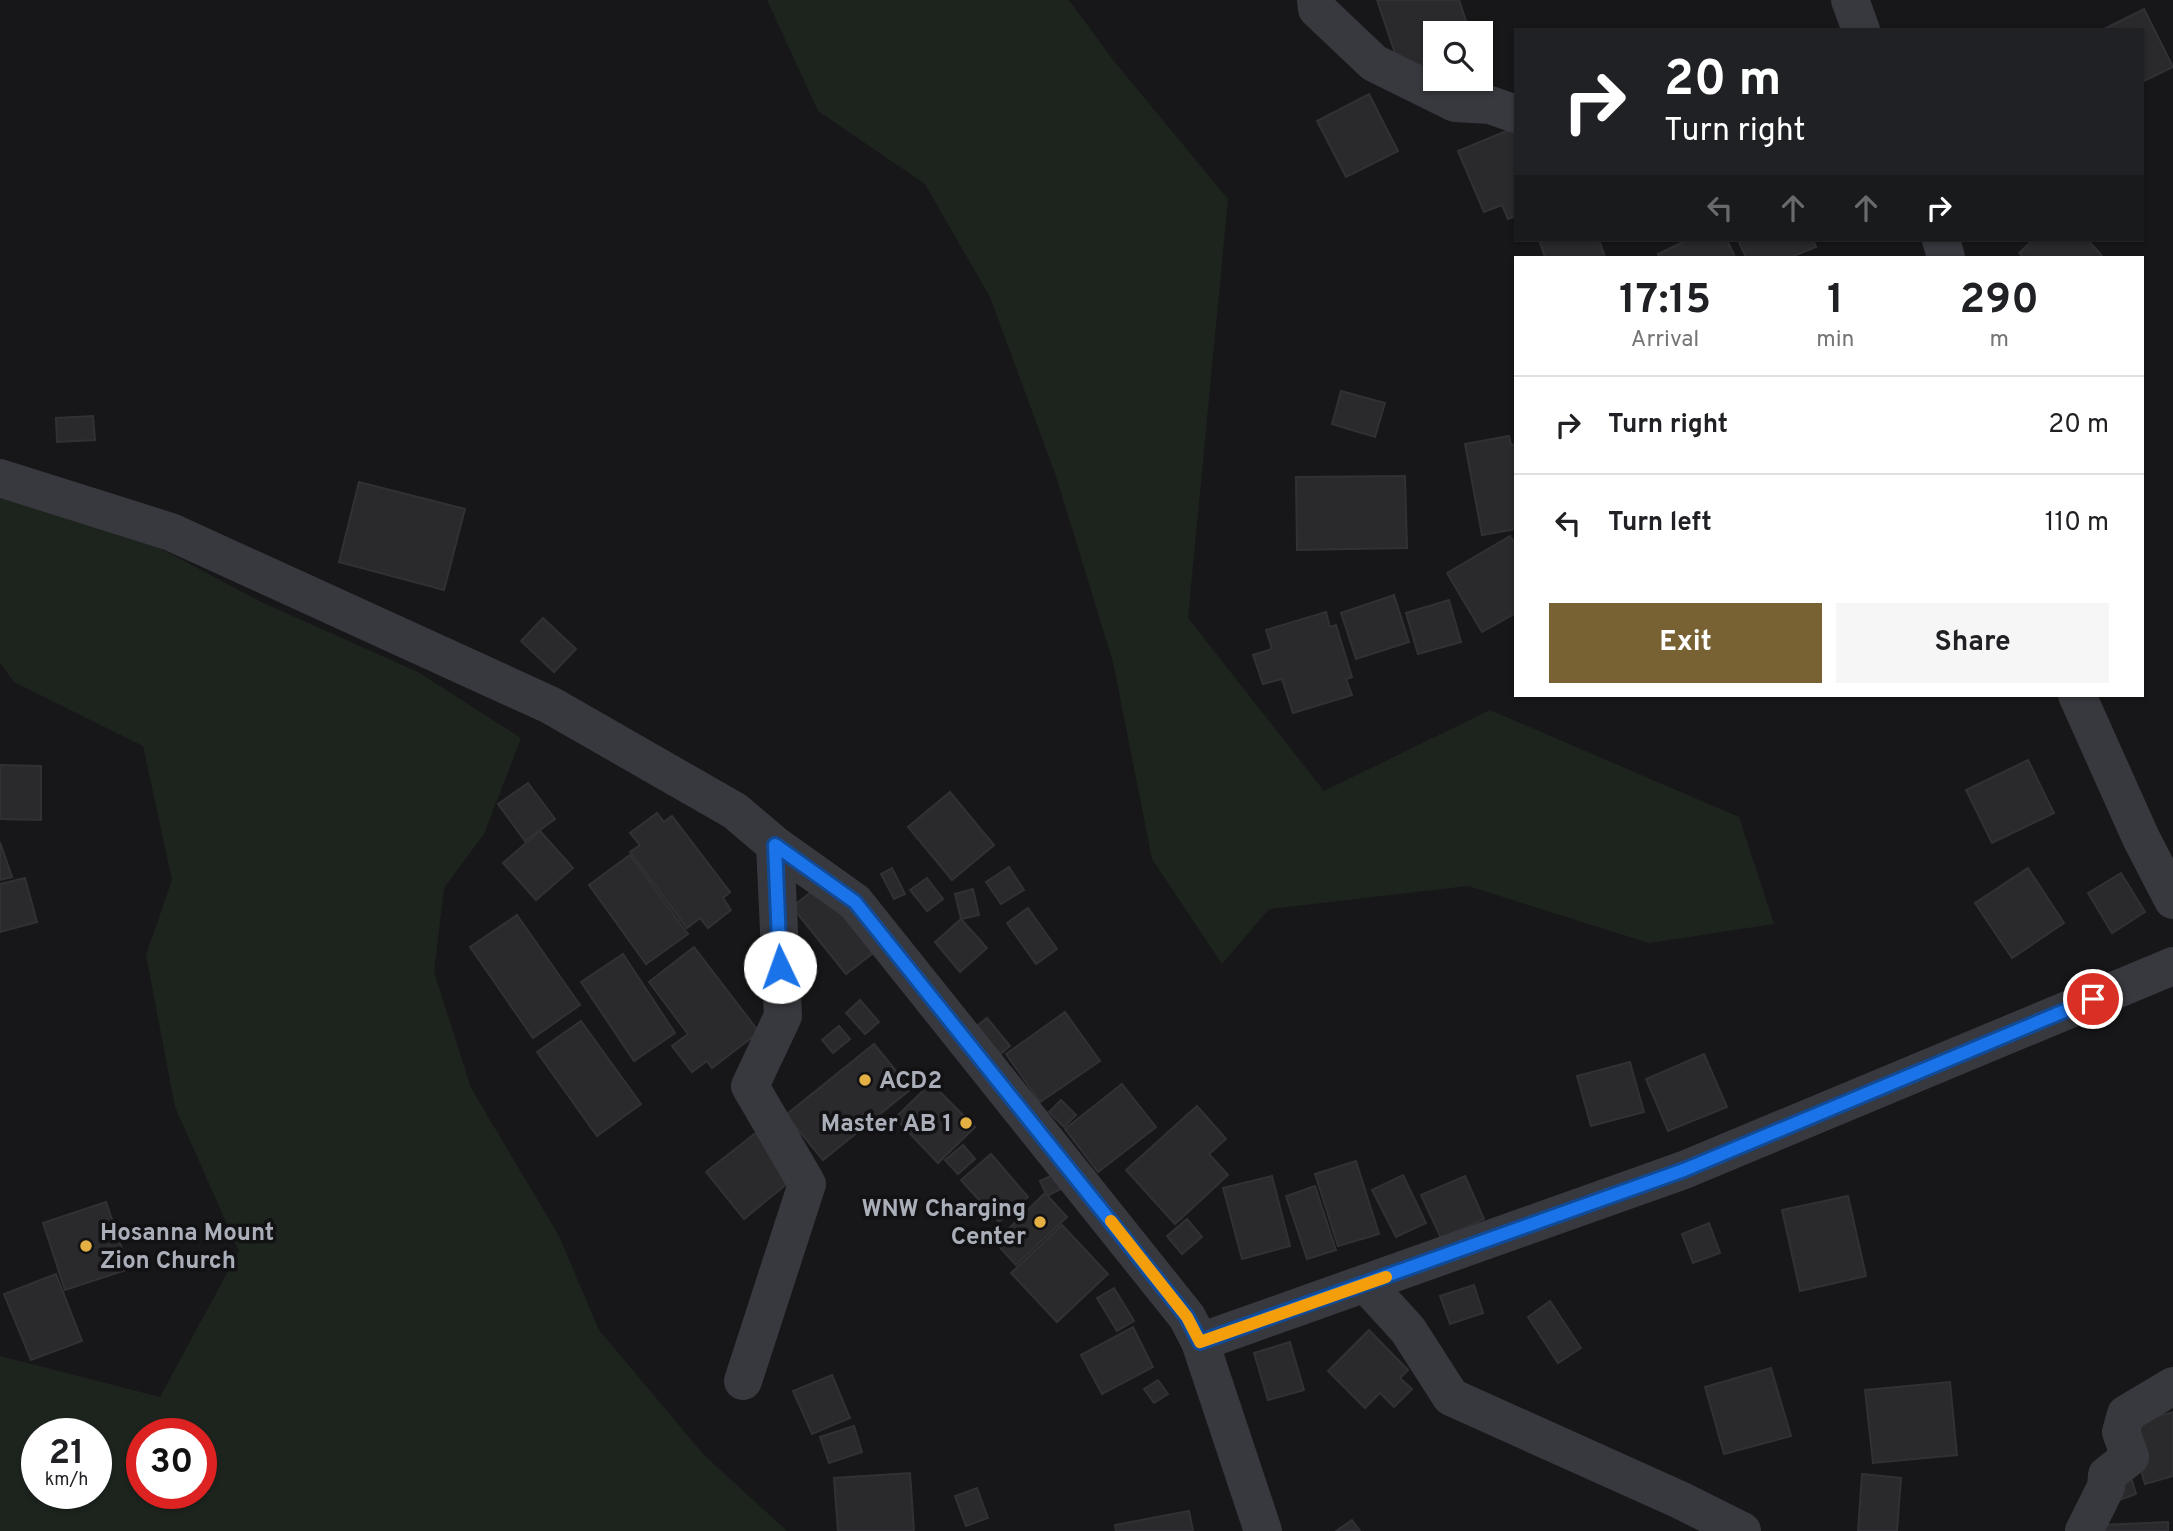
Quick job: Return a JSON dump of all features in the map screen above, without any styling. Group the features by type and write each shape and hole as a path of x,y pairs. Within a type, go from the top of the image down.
{"street":[{"path":"1316,0 1317,9 1374,63 1455,103 1490,106 1514,113"},
{"path":"1850,0 1860,28"},
{"path":"0,478 171,532 550,705 735,811 775,845 855,902 1187,1317 1200,1342 1263,1531"},
{"path":"2078,697 2141,838 2173,900"},
{"path":"743,1381 807,1184 750,1086 783,1016 775,845"},
{"path":"1200,1342 1684,1170 2172,969"},
{"path":"1366,1284 1408,1330 1451,1397 1668,1494 1742,1531"},
{"path":"2084,1531 2106,1487 2107,1475 2130,1457 2122,1432 2126,1415 2173,1386"}],"shaded area":[{"path":"767,0 1069,0 1113,60 1228,199 1188,618 1324,791 1490,710 1739,817 1774,924 1649,943 1468,886 1269,909 1222,964 1152,859 1113,662 1056,476 990,297 925,184 818,111"},
{"path":"0,498 113,523 261,602 418,672 521,738 484,834 444,888 434,972 471,1088 559,1236 599,1330 703,1454 787,1531 0,1531 0,1356 160,1397 239,1251 175,1107 146,955 172,880 143,746 14,682 0,663"}],"building":[{"path":"1377,0 1459,0 1466,21 1423,21 1423,64 1401,71"},
{"path":"2144,9 2173,67 2144,81 2144,28 2106,28"},
{"path":"1369,94 1398,151 1346,177 1317,121"},
{"path":"1514,128 1514,217 1508,219 1502,205 1484,212 1458,151"},
{"path":"1540,242 1600,242 1605,256 1545,256"},
{"path":"1683,242 1728,242 1735,256 1659,256"},
{"path":"1739,242 1814,242 1816,247 1794,256 1746,256"},
{"path":"2031,242 2090,242 2102,256 2022,256 2019,253"},
{"path":"1341,391 1385,403 1375,437 1332,424"},
{"path":"93,416 95,440 57,442 56,418"},
{"path":"1509,436 1511,445 1514,444 1514,529 1482,535 1465,444"},
{"path":"1405,476 1407,548 1297,550 1296,477"},
{"path":"359,482 465,509 444,590 339,562"},
{"path":"1510,536 1514,542 1514,614 1482,632 1447,573"},
{"path":"1394,595 1409,642 1356,659 1341,613"},
{"path":"1449,600 1461,642 1418,654 1406,613"},
{"path":"1326,612 1330,627 1336,625 1352,677 1346,679 1352,695 1293,713 1282,679 1263,684 1253,655 1272,649 1266,630"},
{"path":"543,618 576,649 554,672 521,641"},
{"path":"2028,760 2054,813 1992,843 1966,790"},
{"path":"0,765 41,766 41,820 0,819"},
{"path":"528,783 555,819 525,841 498,804"},
{"path":"950,792 994,845 952,880 908,827"},
{"path":"657,813 664,822 672,816 730,892 723,898 731,910 708,928 700,918 687,928 630,852 640,845 630,833"},
{"path":"540,831 573,868 536,900 503,863"},
{"path":"0,842 12,877 0,880"},
{"path":"630,855 688,934 646,964 589,885"},
{"path":"1009,867 1024,890 1001,904 986,882"},
{"path":"892,868 905,894 894,899 881,874"},
{"path":"2028,868 2064,923 2012,958 1975,903"},
{"path":"2121,873 2145,912 2112,933 2088,893"},
{"path":"25,878 37,922 0,932 0,884"},
{"path":"927,878 943,899 927,911 910,890"},
{"path":"824,882 877,950 846,974 792,907"},
{"path":"973,889 979,915 961,919 955,894"},
{"path":"1028,908 1057,949 1036,964 1007,923"},
{"path":"517,915 580,1005 533,1038 470,947"},
{"path":"961,919 987,948 960,972 935,942"},
{"path":"694,947 759,1032 712,1068 707,1061 692,1072 672,1046 688,1034 649,982"},
{"path":"623,954 675,1033 634,1061 581,982"},
{"path":"860,1000 879,1022 865,1034 846,1013"},
{"path":"1065,1012 1100,1061 1040,1102 1006,1054"},
{"path":"987,1018 1010,1046 996,1058 973,1029"},
{"path":"581,1021 641,1104 597,1136 537,1052"},
{"path":"839,1026 850,1039 833,1053 822,1040"},
{"path":"874,1044 911,1089 823,1160 786,1115"},
{"path":"1704,1054 1727,1107 1668,1131 1646,1079"},
{"path":"1630,1062 1644,1112 1591,1126 1577,1076"},
{"path":"931,1083 975,1127 938,1163 895,1118"},
{"path":"1122,1084 1156,1127 1098,1172 1065,1129"},
{"path":"1061,1100 1076,1115 1064,1127 1049,1112"},
{"path":"1197,1106 1226,1139 1209,1154 1228,1175 1175,1224 1126,1170"},
{"path":"757,1132 794,1178 744,1219 706,1172"},
{"path":"963,1145 975,1159 958,1174 945,1160"},
{"path":"991,1154 1028,1197 999,1222 961,1180"},
{"path":"1356,1161 1379,1234 1338,1246 1315,1174"},
{"path":"1059,1172 1065,1187 1047,1196 1040,1181"},
{"path":"1403,1175 1426,1223 1396,1237 1372,1190"},
{"path":"1272,1176 1290,1246 1242,1259 1223,1188"},
{"path":"1465,1176 1484,1219 1441,1238 1421,1195"},
{"path":"1315,1186 1336,1250 1307,1259 1286,1196"},
{"path":"1045,1193 1067,1217 1016,1265 995,1242"},
{"path":"1848,1196 1866,1276 1800,1291 1782,1210"},
{"name":"Hosanna Mount Zion Church","path":"106,1202 129,1269 65,1290 43,1223"},
{"path":"1187,1219 1202,1237 1182,1254 1167,1236"},
{"path":"1709,1223 1720,1253 1693,1263 1682,1234"},
{"path":"1062,1225 1108,1274 1057,1322 1011,1273"},
{"path":"56,1274 82,1341 31,1360 4,1294"},
{"path":"1474,1285 1483,1313 1450,1324 1440,1296"},
{"path":"1114,1288 1134,1321 1117,1331 1097,1298"},
{"path":"1550,1301 1581,1348 1558,1363 1528,1317"},
{"path":"1133,1327 1153,1367 1102,1394 1081,1355"},
{"path":"1369,1330 1408,1370 1400,1378 1412,1389 1394,1407 1380,1393 1365,1408 1328,1371"},
{"path":"1290,1342 1304,1390 1268,1400 1254,1353"},
{"path":"1771,1368 1791,1436 1724,1454 1705,1387"},
{"path":"832,1375 850,1418 812,1434 793,1391"},
{"path":"1158,1380 1168,1394 1154,1403 1144,1389"},
{"path":"1950,1382 1957,1455 1873,1463 1865,1390"},
{"path":"2173,1412 2173,1476 2145,1484 2128,1425"},
{"path":"854,1426 862,1452 829,1463 820,1437"},
{"path":"2129,1471 2136,1494 2117,1501"},
{"path":"910,1473 914,1531 838,1531 834,1478"},
{"path":"1862,1474 1901,1478 1897,1531 1858,1531"},
{"path":"977,1488 988,1518 966,1526 955,1496"},
{"path":"1189,1511 1193,1531 1116,1531 1115,1525"},
{"path":"1352,1520 1360,1531 1336,1531"},
{"path":"2168,1522 2168,1531 2103,1531 2102,1525"}],"slow traffic":[{"path":"1111,1221 1187,1317 1200,1342 1386,1277"}],"place":[{"name":"ACD2","path":"865,1080"},
{"name":"Master AB 1","path":"966,1123"},
{"name":"WNW Charging Center","path":"1040,1222"},
{"name":"Hosanna Mount Zion Church","path":"86,1246"}],"route":[{"path":"780,967 775,845 855,902 986,1062 1187,1317 1200,1342 1684,1170 2093,999"}]}
